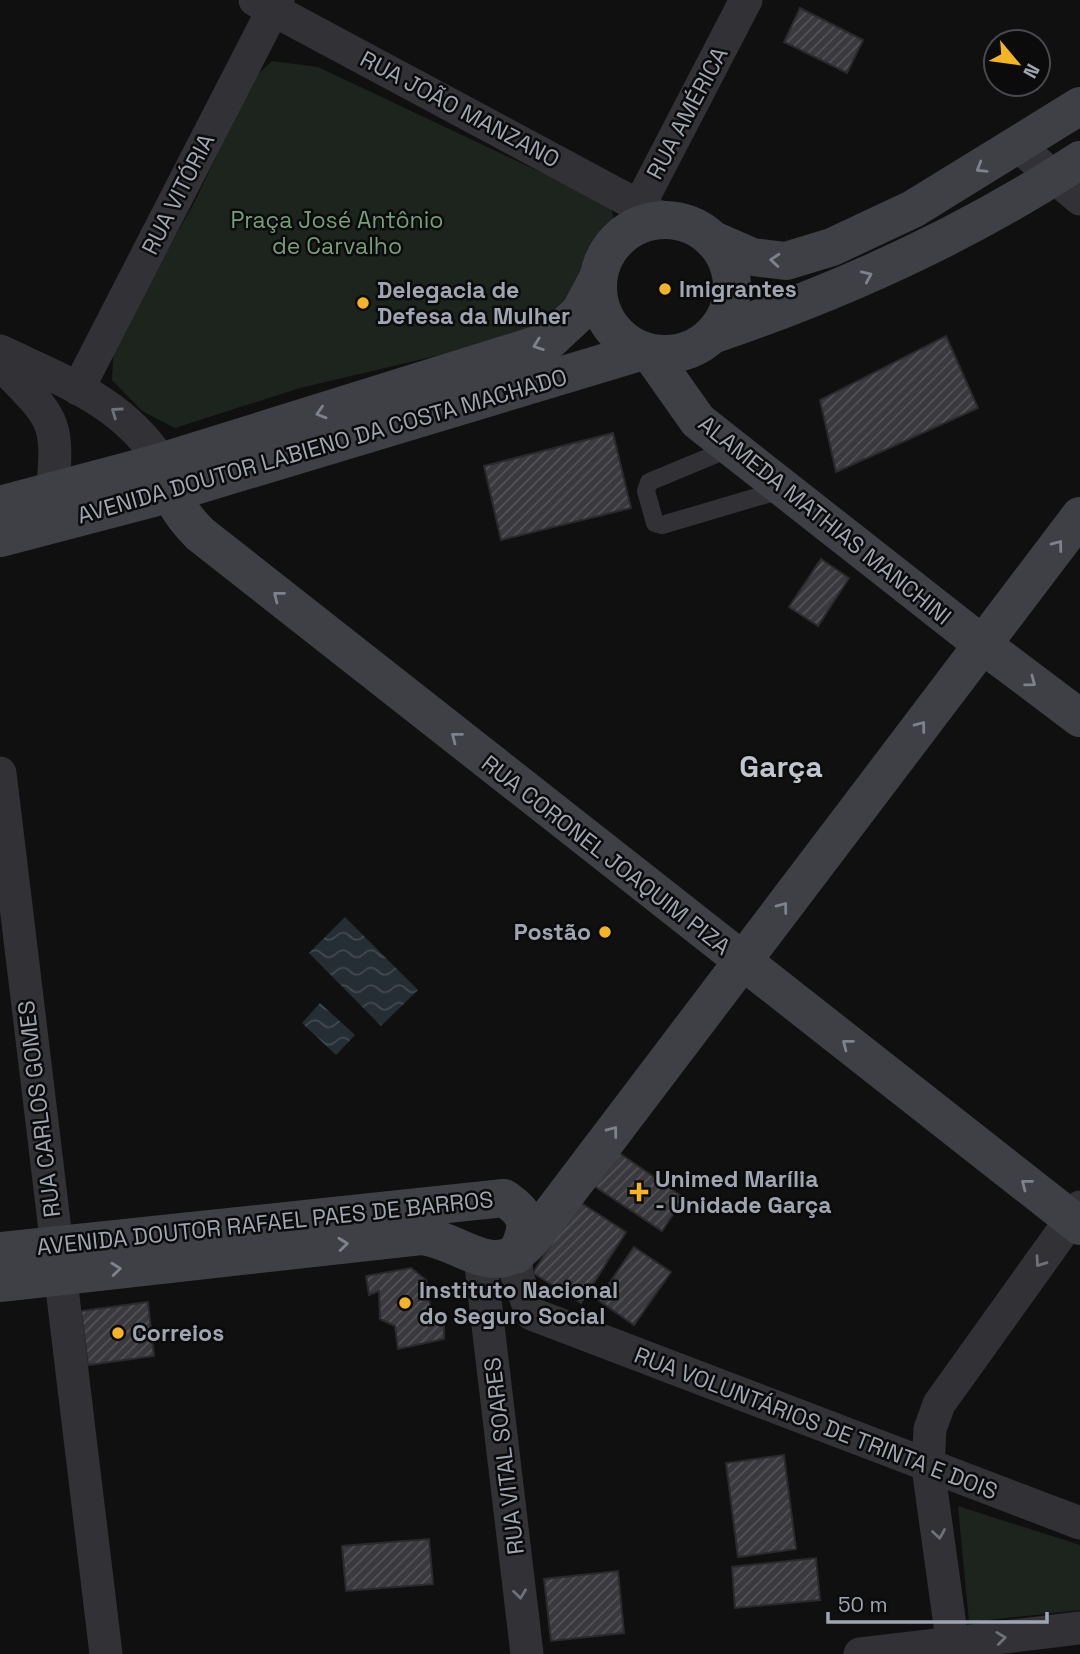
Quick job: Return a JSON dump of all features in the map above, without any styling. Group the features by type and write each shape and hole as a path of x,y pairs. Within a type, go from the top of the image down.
{"main road":[{"path":"713,240 725,257 732,277 732,298 725,318 712,335 701,344 677,354 646,352 622,340 607,323 599,301 598,278 604,258 617,240 646,217 689,224 713,240 752,257 786,261 832,247 913,209 1080,106"},
{"path":"712,335 806,304 908,257 1024,197 1071,179"},
{"name":"AVENIDA DOUTOR LABIENO DA COSTA MACHADO","path":"0,538 549,341 580,312 598,278"},
{"name":"AVENIDA DOUTOR LABIENO DA COSTA MACHADO","path":"0,505 52,492 164,478 646,352"},
{"name":"ALAMEDA MATHIAS MANCHINI","path":"646,352 698,421 983,646 1080,718"},
{"name":"RUA CORONEL JOAQUIM PIZA","path":"164,478 183,517 200,534 741,961 1077,1217"},
{"path":"498,1257 571,1186 1080,516"},
{"name":"AVENIDA DOUTOR RAFAEL PAES DE BARROS","path":"0,1251 57,1260 421,1236 498,1257 526,1225 520,1209 504,1198 57,1260 0,1283"}],"street":[{"name":"RUA AMÉRICA","path":"646,217 746,0"},
{"name":"RUA JOÃO MANZANO","path":"268,3 646,217"},
{"name":"RUA VITÓRIA","path":"78,389 268,3"},
{"path":"1018,146 1071,179"},
{"path":"0,351 78,389 130,422 147,440 164,478"},
{"path":"0,363 49,418 57,448 52,492"},
{"name":"RUA CARLOS GOMES","path":"0,773 106,1654"},
{"path":"954,1649 928,1466 930,1429 939,1404 1077,1217"},
{"path":"490,1342 501,1331 532,1314 517,1276 498,1257"},
{"name":"RUA VITAL SOARES","path":"498,1257 490,1342 527,1654"},
{"name":"RUA VOLUNTÁRIOS DE TRINTA E DOIS","path":"532,1314 1080,1523"},
{"path":"860,1654 954,1649 1080,1628"}],"lane":[{"path":"731,448 649,482 646,491 655,523 662,525 784,489"}],"green space":[{"name":"Praça José Antônio de Carvalho","path":"272,61 318,67 610,205 615,222 564,317 538,332 300,388 175,428 142,411 112,380 114,345 193,205 254,78"},
{"path":"958,1506 1080,1545 1080,1610 969,1622"}],"water":[{"path":"345,917 418,990 381,1026 309,953"},
{"path":"320,1003 355,1035 336,1055 302,1023"}],"building":[{"path":"800,8 863,40 847,73 784,42"},
{"path":"946,336 978,408 836,472 820,400"},
{"path":"613,433 631,508 501,540 484,466"},
{"path":"821,559 849,578 818,626 789,607"},
{"name":"Unimed Marília - Unidade Garça","path":"618,1152 684,1198 662,1231 594,1186"},
{"path":"578,1201 626,1232 581,1303 533,1273"},
{"path":"634,1247 671,1272 634,1325 598,1300"},
{"name":"Instituto Nacional do Seguro Social","path":"411,1268 426,1280 432,1317 444,1315 444,1339 398,1349 395,1326 380,1319 379,1291 369,1295 366,1276"},
{"name":"Correios","path":"148,1302 154,1356 88,1365 81,1311"},
{"path":"784,1455 796,1549 738,1557 726,1463"},
{"path":"429,1539 433,1584 346,1591 342,1546"},
{"path":"816,1558 820,1600 735,1608 732,1567"},
{"path":"618,1571 624,1633 551,1641 544,1579"}],"place":[{"name":"Imigrantes","path":"665,289"},
{"name":"Delegacia de Defesa da Mulher","path":"363,303"},
{"name":"Postão","path":"605,932"},
{"name":"Unimed Marília - Unidade Garça","path":"639,1192"},
{"name":"Instituto Nacional do Seguro Social","path":"405,1303"},
{"name":"Correios","path":"118,1333"}],"district":[{"name":"Garça","path":"781,766"}]}
